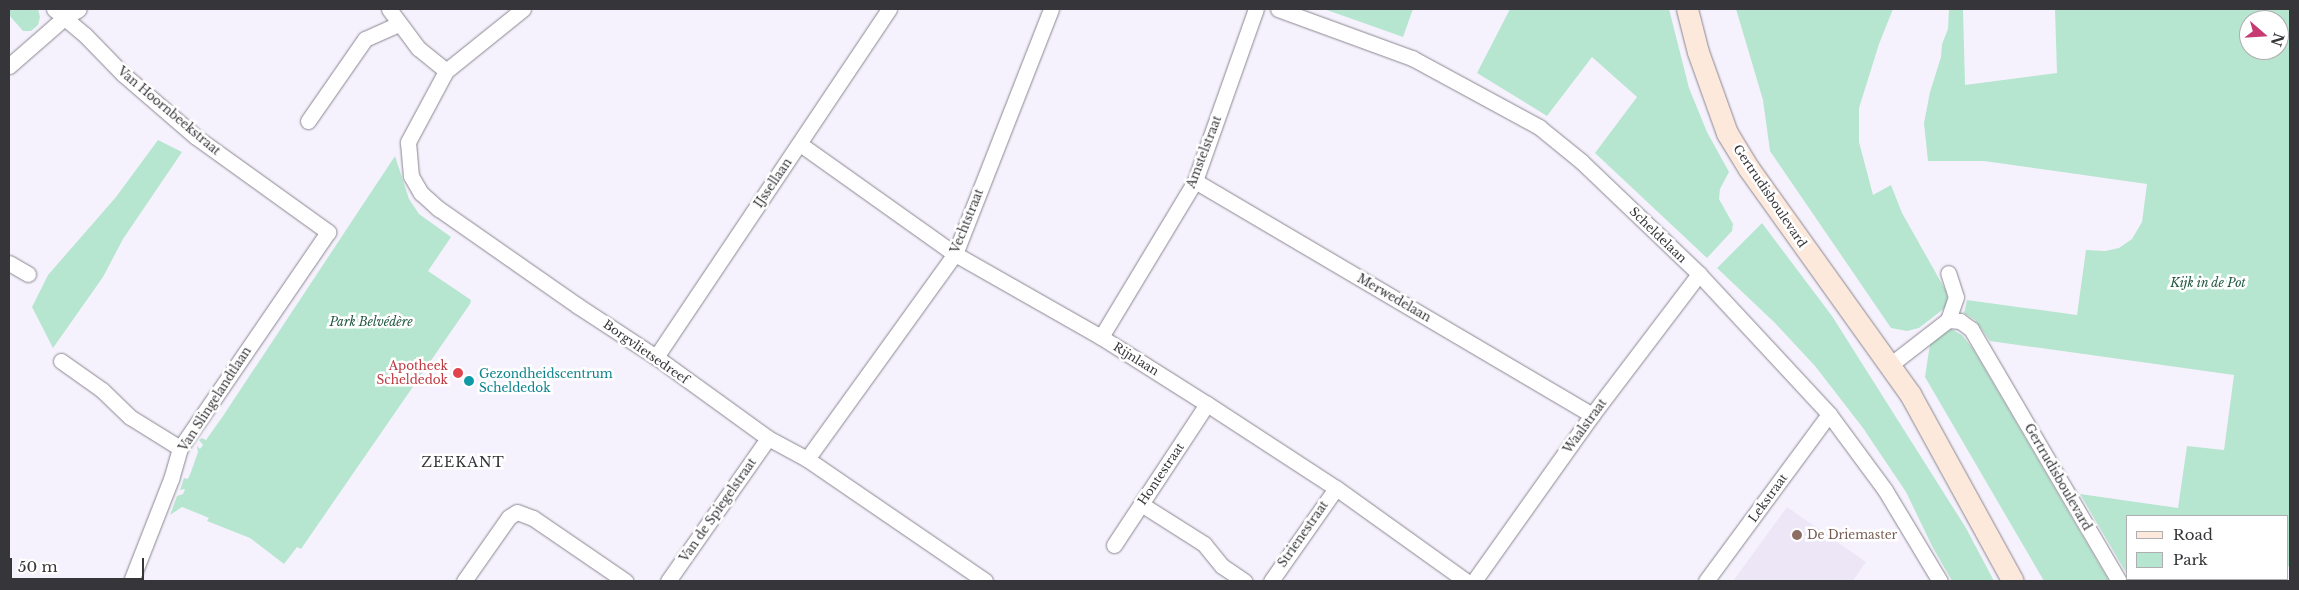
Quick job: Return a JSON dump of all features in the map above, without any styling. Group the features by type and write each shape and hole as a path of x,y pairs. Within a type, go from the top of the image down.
{"street":[{"path":"9,66 59,13 79,9"},
{"path":"389,9 418,48 446,71 523,9"},
{"name":"IJssellaan","path":"656,357 889,9"},
{"name":"Vechtstraat","path":"806,459 955,254 1052,9"},
{"name":"Amstelstraat","path":"1101,337 1195,181 1256,9"},
{"name":"Scheldelaan","path":"1278,9 1412,58 1539,127 1582,162 1699,274 1829,414 1885,490 1940,581"},
{"name":"Gertrudisboulevard","path":"1687,9 1698,52 1728,133 1749,168 1910,394 2013,581"},
{"name":"Van Hoornbeekstraat","path":"59,13 123,74 196,137 328,232"},
{"path":"308,121 366,39 399,24"},
{"name":"Borgvlietsedreef","path":"446,71 408,142 411,176 421,193 439,209 656,357 768,438 806,459 978,579"},
{"name":"Rijnlaan","path":"800,144 955,254 1101,337 1207,404 1336,488 1466,581"},
{"name":"Merwedelaan","path":"1195,181 1592,415"},
{"name":"Van Slingelandtlaan","path":"131,581 171,479 180,448 328,232"},
{"path":"9,263 28,274"},
{"path":"1890,365 1948,320 1956,297 1948,272"},
{"name":"Waalstraat","path":"1474,581 1592,415 1699,274"},
{"name":"Gertrudisboulevard","path":"1948,320 1960,321 1971,329 2119,581"},
{"path":"61,361 102,390 130,416 180,448"},
{"name":"Hontestraat","path":"1114,545 1207,404"},
{"name":"Lekstraat","path":"1706,581 1829,414"},
{"name":"Van de Spiegelstraat","path":"668,581 768,438"},
{"name":"Strienestraat","path":"1271,581 1336,488"},
{"path":"1141,504 1204,544 1222,566 1244,581"},
{"path":"464,581 509,517 517,512 533,518 625,581"}],"shaded area":[{"name":"De Driemaster","path":"1787,507 1866,562 1853,581 1733,581"}],"green space":[{"path":"9,9 38,9 40,17 38,25 31,31 23,31 9,15"},
{"path":"1324,9 1413,9 1403,37"},
{"path":"1510,9 1669,9 1689,88 1707,132 1729,172 1720,189 1719,199 1733,224 1732,231 1707,258 1595,153 1637,97 1592,57 1547,116 1477,73"},
{"path":"1736,9 1893,9 1879,44 1859,108 1859,142 1873,195 1891,185 1902,213 1946,291 1948,300 1946,307 1919,328 1907,331 1891,328 1770,151 1763,100"},
{"name":"Kijk in de Pot","path":"1949,9 1963,9 1965,85 2057,73 2055,9 2290,9 2290,567 2289,515 2126,515 2126,573 2080,494 2178,508 2187,446 2224,450 2234,375 1990,341 1975,320 1964,313 1967,300 2077,315 2086,250 2105,251 2119,248 2132,239 2142,222 2147,184 1984,161 1928,161 1924,123 1930,92 1941,57 1942,44 1948,29"},
{"path":"158,140 182,152 123,239 103,277 53,348 32,307 48,275 116,197"},
{"name":"Park Belvédère","path":"395,156 409,199 419,214 451,237 428,271 471,300 470,304 301,549 297,547 284,564 250,538 207,521 209,518 182,507 170,515 177,496 183,494 185,489 180,490 184,478 188,479 191,472 198,452 197,446 200,449 203,445 199,440 202,438 206,440 223,416"},
{"path":"1762,223 1832,316 1966,528 1994,581 1952,581 1932,546 1906,492 1863,428 1815,366 1775,323 1717,268"},
{"path":"1951,329 1962,335 1973,349 2109,581 2044,581 1925,377 1930,344"}],"place":[{"name":"Apotheek Scheldedok","path":"458,373"},
{"name":"Gezondheidscentrum Scheldedok","path":"469,381"},
{"name":"De Driemaster","path":"1797,535"}],"district":[{"name":"ZEEKANT","path":"463,462"}]}
